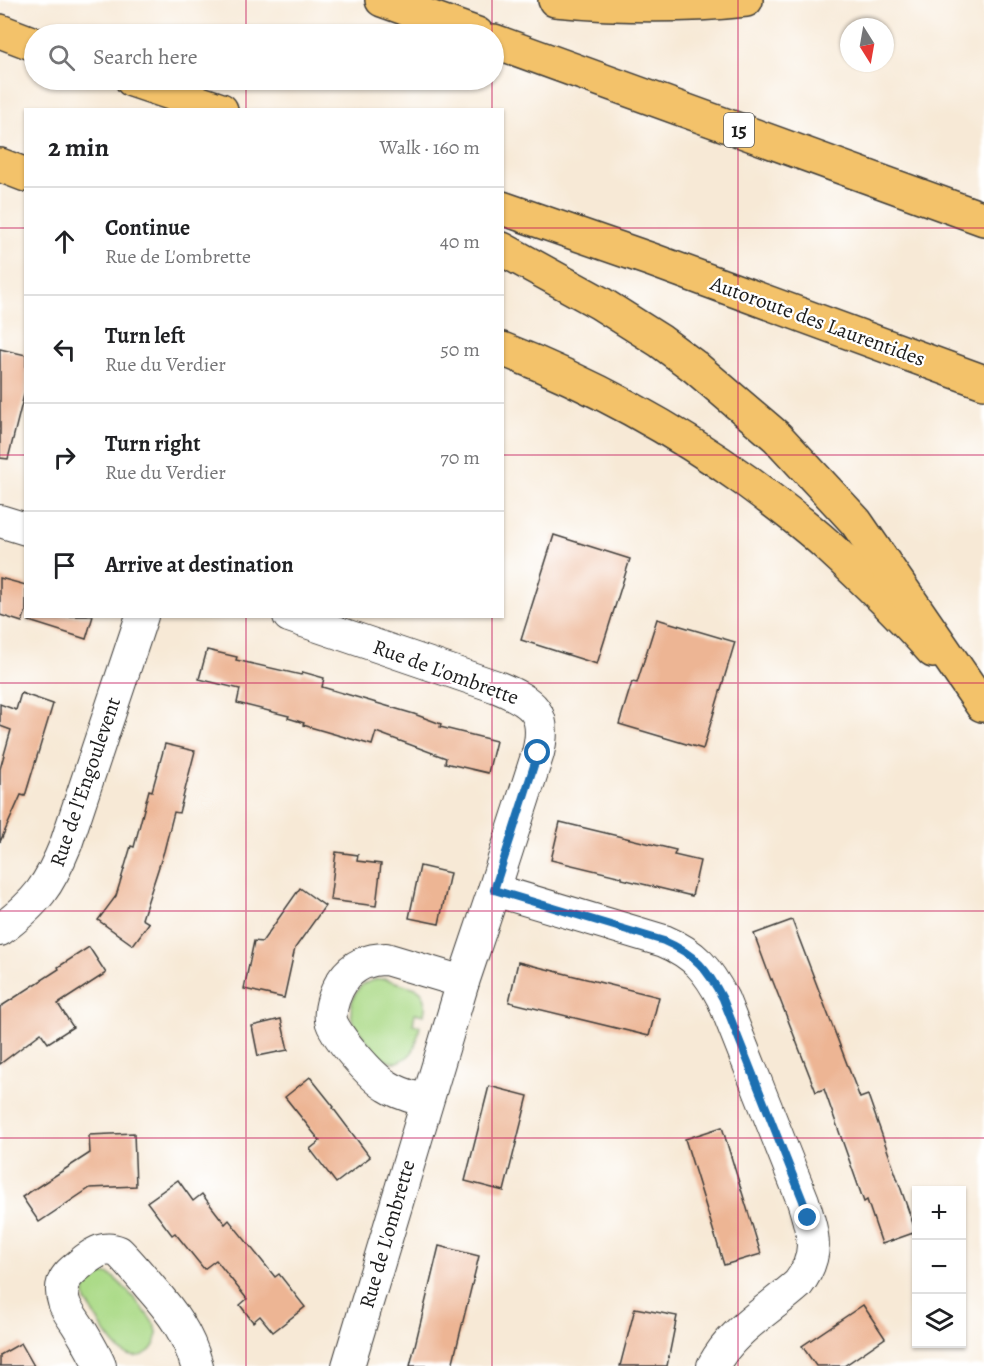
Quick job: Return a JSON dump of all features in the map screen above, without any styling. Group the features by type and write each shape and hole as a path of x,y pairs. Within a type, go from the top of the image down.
{"main road":[{"path":"382,0 449,24"},
{"path":"555,0 688,5 746,0"},
{"path":"0,31 24,40"},
{"name":"15","path":"504,45 984,219"},
{"path":"162,90 215,108"},
{"path":"165,91 200,108"},
{"path":"0,165 24,174"},
{"name":"Autoroute des Laurentides","path":"504,209 652,260 984,382"},
{"path":"504,250 590,297 660,341 695,367 777,437 856,522 983,707"},
{"path":"504,350 578,381 644,414 768,497 826,544 878,594 913,629 983,707"}],"street":[{"path":"0,521 24,528"},
{"name":"Rue de l'Engoulevent","path":"0,930 32,903 57,867 141,618"},
{"name":"Rue de L'ombrette","path":"295,618 523,698 537,714 542,728 541,742 426,1101 348,1366"},
{"path":"494,890 676,946 686,951 702,966 723,999 803,1201 813,1235 813,1250 811,1263 798,1284 739,1332 721,1352 713,1366"},
{"path":"426,1101 387,1086 372,1073 346,1043 334,1028 331,1020 336,992 344,978 356,967 370,960 379,959 386,959 463,982"},
{"path":"100,1366 92,1348 64,1304 62,1289 72,1270 106,1249 119,1252 167,1306 185,1332 197,1366"}],"green space":[{"path":"378,979 416,988 420,990 425,1000 424,1015 415,1013 413,1024 420,1026 415,1047 410,1055 400,1061 391,1062 383,1058 360,1033 353,1021 352,1005 355,994 361,986"},
{"path":"97,1273 110,1275 115,1279 151,1319 157,1334 154,1345 148,1352 140,1356 127,1355 116,1347 103,1329 85,1296 86,1285"}],"building":[{"path":"0,349 24,355 24,395 8,459 0,458"},
{"path":"554,535 630,559 597,664 521,640"},
{"path":"0,578 24,584 22,622 0,615"},
{"path":"29,618 92,618 86,639 29,621"},
{"path":"657,619 735,642 703,749 619,724 632,682 637,683"},
{"path":"207,650 237,657 236,660 324,678 322,687 414,714 441,724 440,727 496,741 488,773 445,763 446,758 376,732 372,745 303,725 304,723 288,718 289,716 237,703 240,689 199,679"},
{"path":"21,693 53,704 25,796 21,795 0,842 0,769 11,730 0,726 0,704 16,710"},
{"path":"165,744 195,751 179,813 174,812 142,919 149,923 133,945 98,920 116,896 131,846 134,847 149,790 152,791"},
{"path":"560,822 676,850 674,855 700,861 692,896 551,860"},
{"path":"336,852 358,855 357,861 381,864 376,906 330,900"},
{"path":"420,866 450,873 439,924 409,918"},
{"path":"300,888 325,906 295,948 284,998 244,989 254,941 262,942"},
{"path":"792,920 860,1098 868,1095 912,1221 912,1233 882,1244 867,1200 864,1202 824,1089 816,1092 754,934"},
{"path":"89,947 106,973 58,1004 73,1027 48,1043 41,1033 0,1064 0,1007"},
{"path":"518,962 659,997 649,1036 509,1002"},
{"path":"281,1019 288,1050 258,1056 252,1026"},
{"path":"310,1077 370,1157 336,1183 310,1149 320,1141 285,1097"},
{"path":"489,1086 528,1096 504,1191 465,1181"},
{"path":"722,1127 761,1254 724,1265 685,1139"},
{"path":"134,1133 136,1186 90,1188 39,1222 22,1197 90,1153 89,1135"},
{"path":"178,1180 193,1201 202,1194 225,1224 229,1220 275,1277 279,1274 305,1307 273,1332 260,1316 253,1322 240,1305 247,1299 216,1260 204,1269 175,1233 172,1235 147,1202"},
{"path":"439,1246 479,1256 452,1366 410,1366"},
{"path":"863,1305 885,1338 844,1366 816,1366 802,1346"},
{"path":"635,1308 677,1316 667,1366 620,1366"},
{"path":"21,1343 34,1366 0,1366 0,1355"}],"route":[{"path":"538,753 494,890 664,941 686,951 696,960 714,982 723,999 808,1218"}]}
